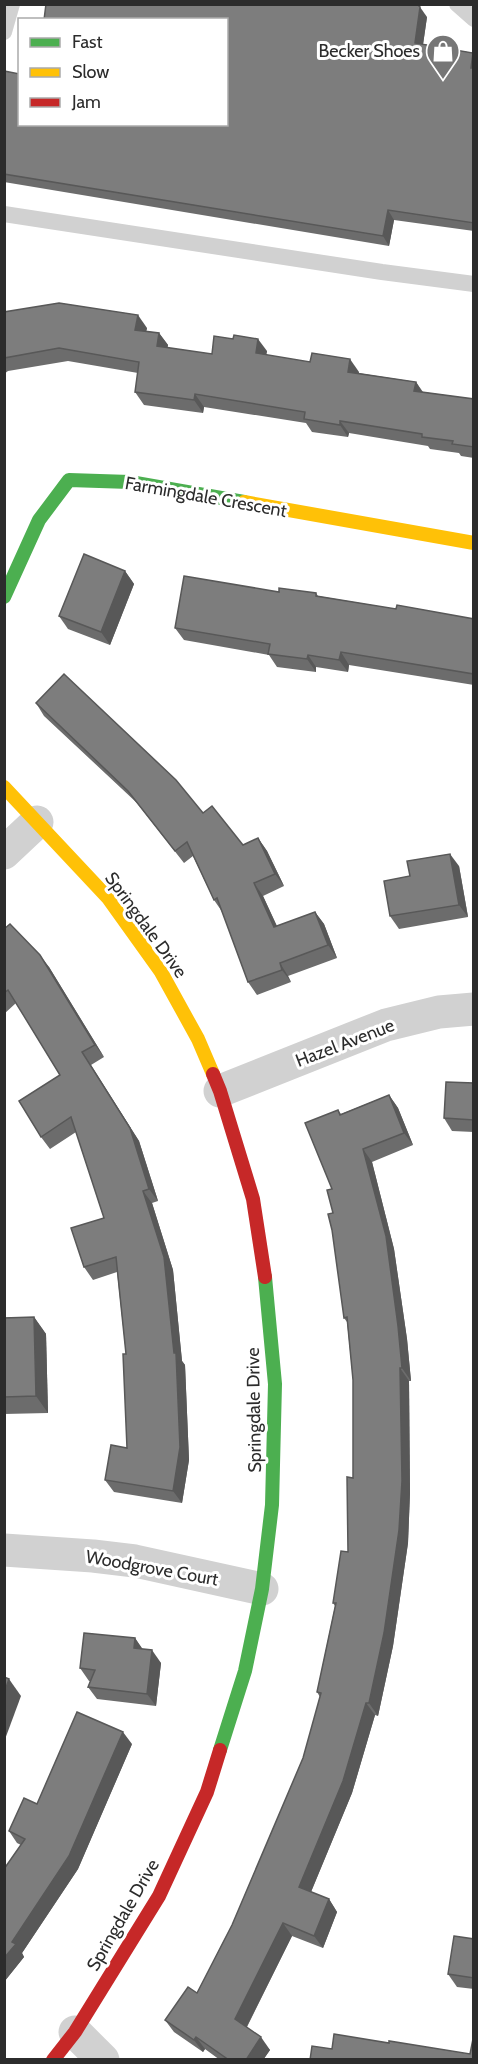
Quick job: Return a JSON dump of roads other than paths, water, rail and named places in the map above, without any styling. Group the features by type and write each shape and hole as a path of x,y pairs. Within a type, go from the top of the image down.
{"street":[{"name":"Farmingdale Crescent","path":"4,597 39,520 69,480 130,482 474,543"},
{"name":"Springdale Drive","path":"4,787 108,898 161,972 198,1039 220,1091 253,1199 263,1259 275,1384 272,1505 262,1589 245,1671 207,1791 159,1896 75,2032 53,2060"},
{"path":"4,853 37,822"},
{"name":"Hazel Avenue","path":"220,1091 386,1025 439,1012 474,1009"},
{"name":"Woodgrove Court","path":"4,1550 135,1561 262,1589"},
{"path":"75,2032 103,2060"}],"lane":[{"path":"4,32 12,4"},
{"path":"458,4 474,19"},
{"path":"4,214 474,285"}],"place":[{"name":"Becker Shoes","path":"443,80"}]}
